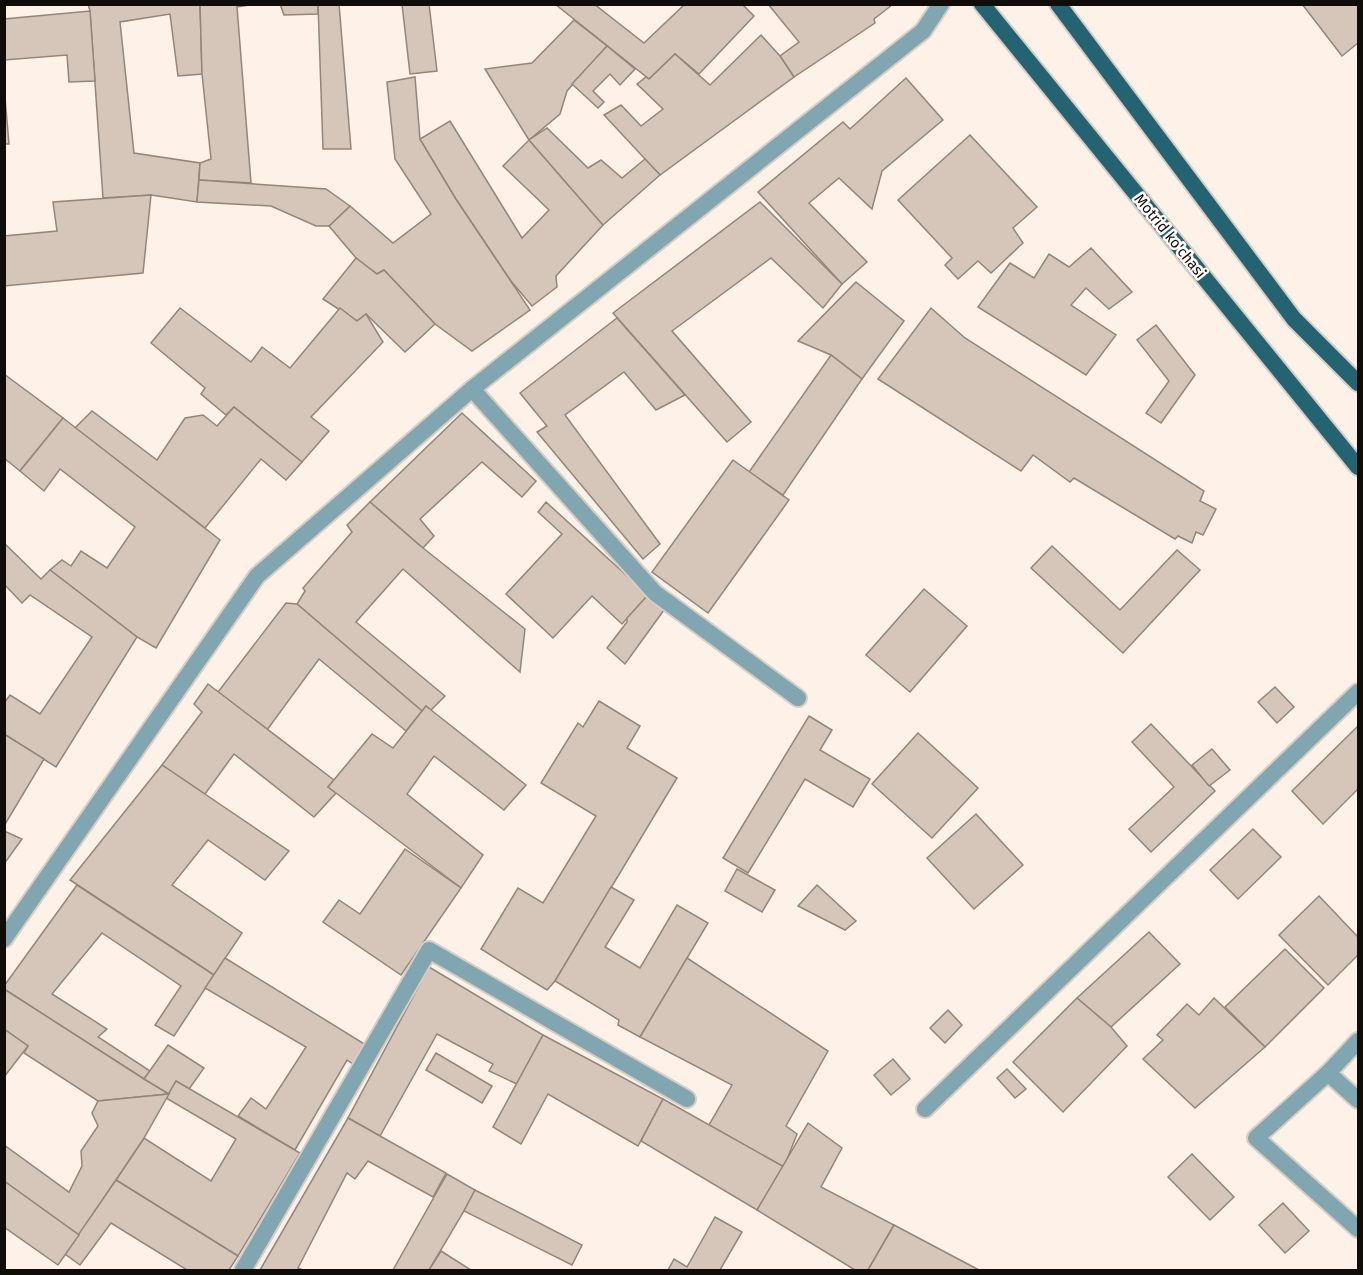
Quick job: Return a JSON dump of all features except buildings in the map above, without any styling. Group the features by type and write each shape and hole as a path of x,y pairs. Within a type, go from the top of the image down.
{"main road":[{"name":"Motrid ko'chasi","path":"982,4 1359,467"},
{"path":"1058,4 1294,319 1359,383"}],"street":[{"path":"4,939 257,576 472,389 923,31 941,4"},
{"path":"472,389 655,593 798,698"},
{"path":"925,1109 1359,692"},
{"path":"243,1270 429,950 687,1099"},
{"path":"1359,1041 1328,1073 1256,1138 1359,1229"},
{"path":"1328,1073 1359,1100"}]}
